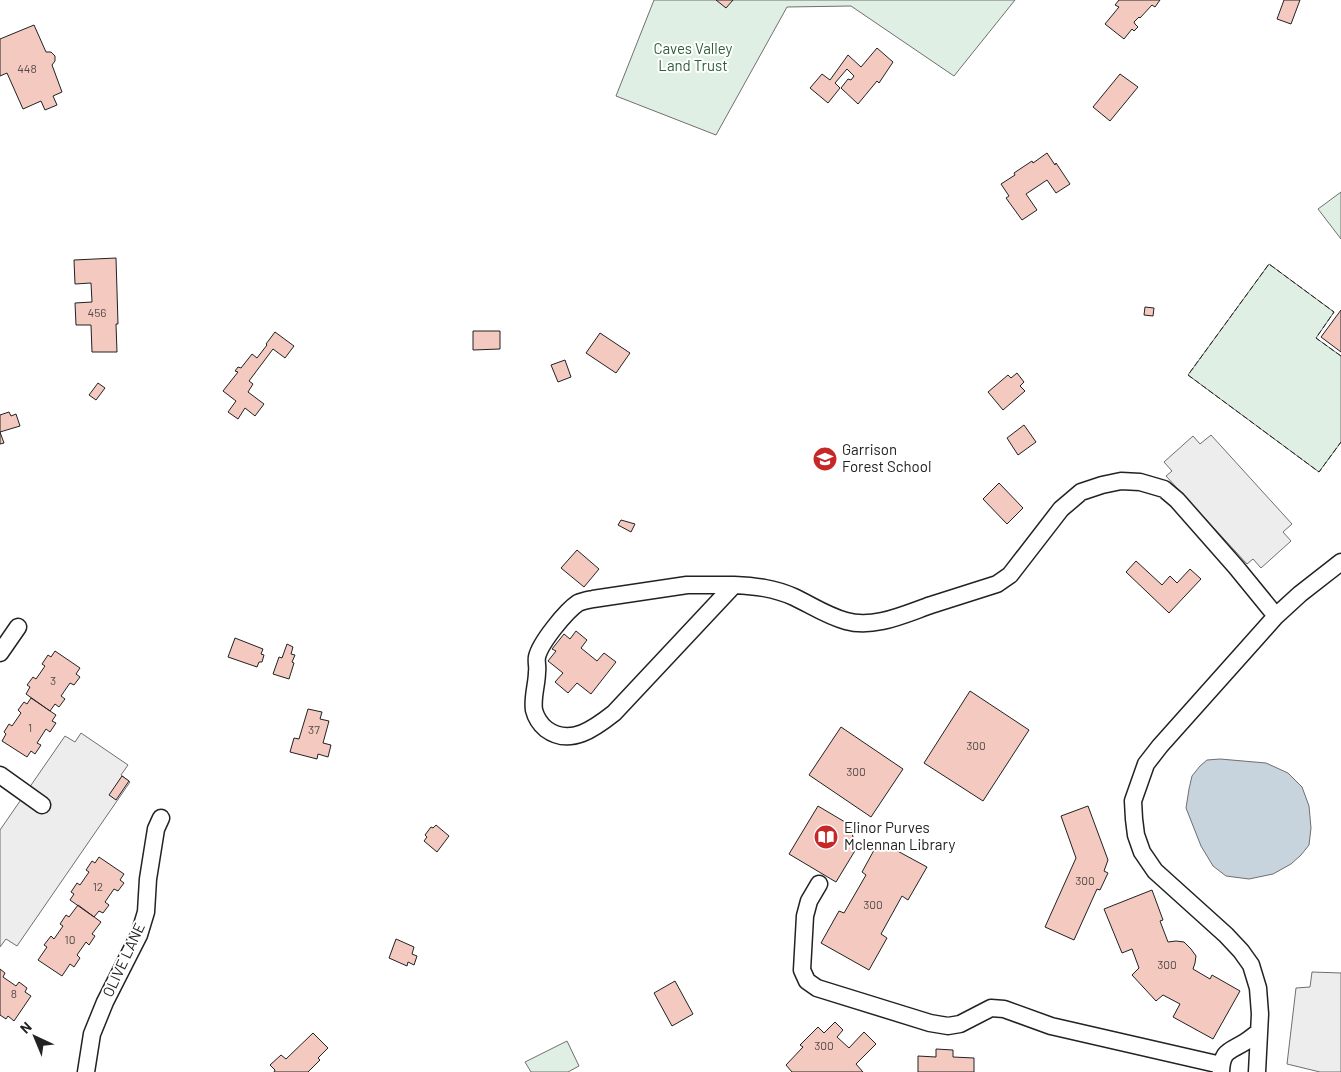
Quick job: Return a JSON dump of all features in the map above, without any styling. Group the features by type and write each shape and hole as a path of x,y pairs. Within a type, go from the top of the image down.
{"street":[{"path":"734,585 614,713 601,723 575,736 564,737 553,734 538,720 534,709 537,657 545,640 565,615 579,602 687,585 734,585 752,586 769,588 792,596 846,622 863,624 886,620 997,584 1010,575 1061,509 1081,492 1121,481 1140,482 1164,489 1177,500 1276,616"},
{"path":"1257,1072 1260,1014 1258,988 1251,966 1241,951 1226,935 1155,871 1142,852 1136,835 1133,800 1146,764 1155,752 1276,616 1300,594 1341,562"},
{"path":"0,653 18,627"},
{"path":"0,775 42,804"},
{"name":"OLIVE LANE","path":"86,1072 92,1034 105,1002 139,935 146,912 148,880 156,829 161,818"},
{"path":"819,884 809,901 805,916 802,970 807,981 817,988 930,1023 948,1026 960,1024 991,1008 1004,1010 1051,1026 1221,1069 1223,1057 1227,1051 1259,1032"}],"green space":[{"name":"Caves Valley Land Trust","path":"654,0 1015,0 954,76 851,6 787,7 716,135 616,96"},
{"path":"1341,192 1341,239 1318,209"},
{"path":"1269,264 1334,312 1316,338 1341,356 1341,442 1319,472 1188,375"},
{"path":"567,1041 579,1066 568,1072 531,1072 525,1062"}],"shaded area":[{"path":"1211,435 1292,524 1283,532 1291,541 1261,568 1253,559 1247,564 1166,476 1172,471 1164,462 1193,436 1200,444"},
{"path":"81,733 128,765 121,775 130,782 17,946 6,939 0,947 0,830 65,736 75,742"},
{"path":"1220,759 1266,763 1288,773 1302,787 1309,806 1311,828 1309,845 1291,864 1273,874 1249,879 1226,876 1213,866 1201,846 1186,808 1192,776 1207,760"},
{"path":"1312,972 1341,973 1341,1072 1320,1072 1287,1064 1296,988 1310,987"}],"building":[{"path":"716,0 733,0 726,8"},
{"path":"1119,0 1160,0 1155,7 1152,5 1134,22 1138,27 1134,31 1132,29 1124,39 1105,24 1119,7 1115,5"},
{"path":"1284,0 1300,0 1291,24 1277,19"},
{"path":"34,25 46,52 51,52 55,56 55,61 52,65 62,92 53,96 57,105 45,110 41,101 23,109 7,73 0,76 0,39"},
{"path":"877,48 893,62 879,83 877,81 858,104 841,88 848,79 851,80 854,76 847,69 835,83 840,88 828,103 810,88 822,74 830,80 848,55 861,67"},
{"path":"1120,74 1138,87 1110,121 1093,107"},
{"path":"1047,153 1070,184 1056,193 1047,180 1026,194 1037,210 1022,220 1006,198 1009,196 1001,184 1015,175 1014,173"},
{"path":"116,258 117,352 92,352 91,325 76,325 75,303 92,302 91,283 75,284 74,260"},
{"path":"1145,307 1154,308 1153,316 1144,315"},
{"path":"1341,310 1341,352 1321,337"},
{"path":"473,331 500,331 500,349 473,350"},
{"path":"275,332 294,346 285,358 273,349 249,381 253,384 248,392 264,404 255,416 245,408 238,419 228,412 236,401 223,391 238,372 235,371 238,367 241,368 252,354 257,358"},
{"path":"600,333 630,353 616,373 586,353"},
{"path":"565,360 571,377 558,382 551,365"},
{"path":"1017,373 1024,382 1020,386 1025,391 1003,410 988,392 1008,375 1011,378"},
{"path":"98,383 105,388 96,400 89,395"},
{"path":"9,412 11,416 16,414 20,426 0,432 0,415"},
{"path":"1024,425 1036,442 1018,455 1007,438"},
{"path":"0,432 4,443 0,444"},
{"path":"999,483 1023,508 1007,524 983,499"},
{"path":"621,520 635,524 631,532 618,525"},
{"path":"577,550 599,569 584,587 561,568"},
{"path":"1136,561 1162,585 1170,576 1177,583 1190,569 1201,579 1169,613 1126,572"},
{"path":"576,631 587,640 581,648 597,661 604,653 616,662 591,694 577,683 568,693 555,682 563,673 548,661 556,651 552,649 564,634 570,639"},
{"path":"235,638 263,649 261,654 264,655 262,662 259,662 257,667 228,657"},
{"path":"287,644 293,647 291,654 295,655 289,679 273,674 279,657 282,658"},
{"path":"55,651 80,668 76,674 80,677 74,685 70,683 61,696 65,699 59,707 55,704 50,711 26,694 30,687 27,685 33,677 36,679 45,666 42,664 48,655 51,657"},
{"path":"970,691 1029,730 983,801 924,763"},
{"path":"31,698 56,715 52,721 56,723 50,732 46,729 37,743 41,745 35,754 31,751 27,757 2,741 6,734 4,732 9,724 12,726 21,713 18,710 24,702 27,704"},
{"path":"308,709 322,712 320,719 329,721 323,743 331,745 328,757 318,754 317,759 290,752 294,738 299,739"},
{"path":"841,727 903,769 871,817 809,775"},
{"path":"122,776 129,781 116,800 109,795"},
{"name":"Elinor Purves Mclennan Library","path":"818,806 850,825 856,849 836,882 789,854"},
{"path":"1088,806 1108,860 1104,871 1108,873 1100,890 1097,889 1074,940 1045,927 1076,858 1061,816"},
{"path":"436,825 449,836 437,852 424,841 427,837 425,835 431,827 433,828"},
{"path":"879,841 927,867 908,900 902,896 881,934 887,938 869,970 821,943 839,911 844,913 866,875 862,872"},
{"path":"99,857 124,874 120,880 124,883 118,891 114,889 105,902 109,905 103,913 99,911 94,917 70,900 74,894 71,892 77,883 80,885 89,872 86,870 92,861 95,863"},
{"path":"1152,890 1163,920 1160,921 1168,942 1184,942 1196,956 1193,969 1210,979 1212,975 1240,991 1213,1039 1173,1017 1180,1004 1163,995 1156,1001 1132,975 1139,968 1132,949 1122,953 1104,909"},
{"path":"78,905 101,922 92,934 95,936 89,945 86,942 77,955 80,958 74,967 70,964 62,976 38,960 47,947 44,945 51,936 54,939 63,926 60,924 66,915 69,917"},
{"path":"396,939 414,947 412,954 417,956 414,965 408,962 407,966 389,958"},
{"path":"0,969 5,973 3,977 16,986 19,982 27,988 25,992 31,996 14,1021 8,1016 6,1019 0,1015"},
{"path":"675,981 693,1014 672,1026 654,993"},
{"path":"835,1022 843,1030 837,1037 849,1048 864,1032 876,1044 856,1064 863,1072 792,1072 786,1065 803,1047 800,1045 818,1027 824,1033"},
{"path":"313,1033 328,1048 318,1058 320,1060 308,1072 274,1072 275,1070 270,1065 281,1055 286,1059"},
{"path":"936,1049 953,1050 953,1057 974,1058 974,1072 918,1072 918,1056 936,1057"}],"fence":[{"path":"1341,356 1316,338 1334,312 1269,264 1188,375 1319,472 1341,442"}],"place":[{"name":"Garrison Forest School","path":"825,459"},
{"name":"Elinor Purves Mclennan Library","path":"826,837"}]}
